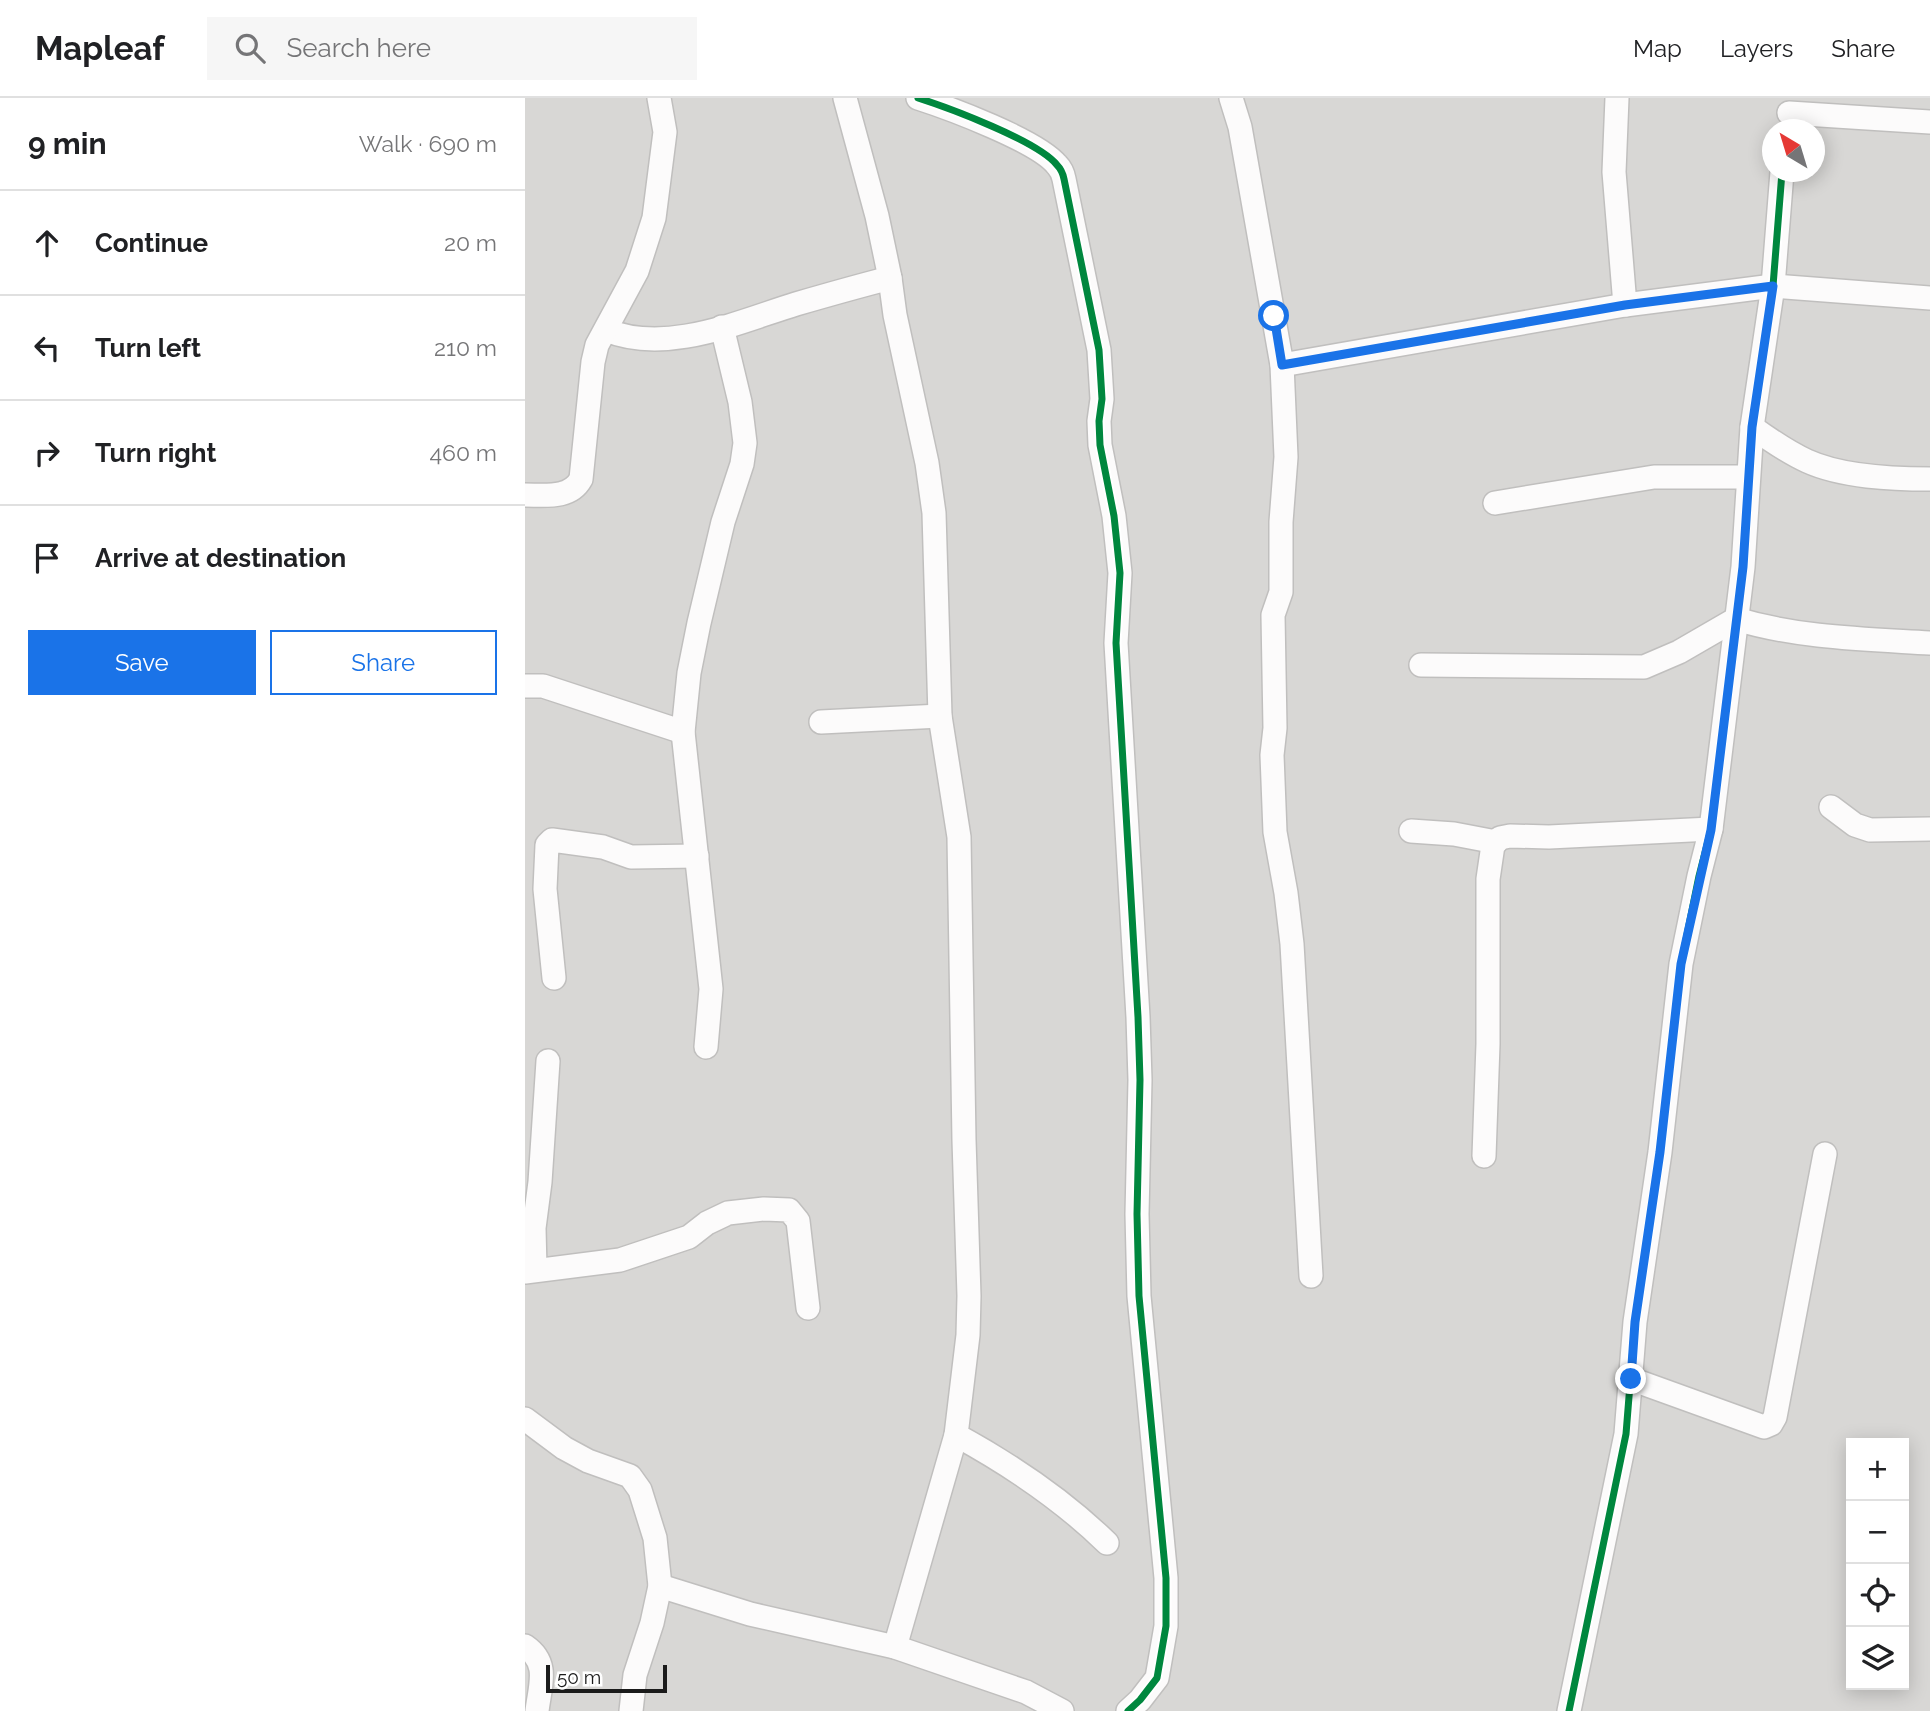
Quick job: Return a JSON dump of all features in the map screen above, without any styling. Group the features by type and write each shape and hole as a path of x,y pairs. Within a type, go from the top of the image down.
{"street":[{"path":"525,495 562,495 576,489 581,480 597,345 638,271 654,218 665,132 659,98"},
{"path":"845,98 877,216 927,463 934,513 940,716 959,837 968,1335 956,1435 895,1647"},
{"path":"918,98 957,111 1002,132 1046,155 1057,164 1064,180 1099,350 1102,399 1100,445 1114,516 1121,573 1116,643 1140,1080 1137,1214 1139,1296 1166,1577 1166,1626 1157,1678 1128,1711"},
{"path":"1231,98 1240,127 1282,365 1286,457 1281,592 1273,615 1275,728 1272,755 1275,832 1293,944 1311,1276"},
{"path":"1617,98 1615,172 1625,305"},
{"path":"1789,114 1930,122"},
{"path":"1569,1711 1626,1434 1635,1322 1660,1152 1681,964 1711,830 1748,514 1752,427 1773,286 1781,182"},
{"path":"606,330 648,338 671,338 722,327 890,278"},
{"path":"1282,365 1625,305 1773,286 1930,298"},
{"path":"706,1047 711,989 683,732 689,673 699,623 723,522 742,464 745,443 740,402 722,327"},
{"path":"1752,427 1782,449 1810,463 1835,470 1897,479 1930,479"},
{"path":"1495,503 1654,477 1748,477"},
{"path":"1421,665 1644,667 1690,647 1735,619 1772,630 1801,634 1930,643"},
{"path":"525,686 543,686 683,732"},
{"path":"821,722 940,716"},
{"path":"1831,807 1855,825 1870,830 1930,829"},
{"path":"1485,1156 1489,1044 1488,878 1493,845 1500,838 1510,836 1711,830"},
{"path":"1411,831 1454,834 1496,842"},
{"path":"554,978 545,889 547,845 552,840 603,847 631,857 697,856"},
{"path":"548,1061 540,1182 530,1271 620,1260 689,1237 707,1223 728,1213 764,1209 789,1210 798,1221 808,1308"},
{"path":"1631,1379 1737,1419 1764,1427 1771,1424 1825,1154"},
{"path":"525,1419 563,1448 588,1461 630,1476 640,1490 655,1538 660,1586 652,1623 635,1675 631,1711"},
{"path":"956,1435 1025,1477 1085,1522 1107,1543"},
{"path":"660,1586 750,1614 895,1647 1026,1692 1062,1711"},
{"path":"525,1646 536,1654 542,1671 537,1711"}],"shaded area":[{"path":"525,98 1930,98 1930,1711 525,1711"}],"cycle path":[{"path":"918,98 1013,136 1047,156 1060,168 1099,350 1102,399 1100,445 1114,516 1120,573 1116,643 1140,1080 1137,1214 1139,1296 1166,1578 1166,1626 1157,1678 1128,1711"},
{"path":"1569,1711 1626,1434 1635,1322 1660,1152 1681,964 1711,829 1743,567 1752,427 1773,286 1781,182"}],"route":[{"path":"1274,316 1282,365 1625,305 1773,286 1752,427 1743,567 1720,764 1711,830 1681,964 1660,1152 1635,1322 1631,1379"}]}
